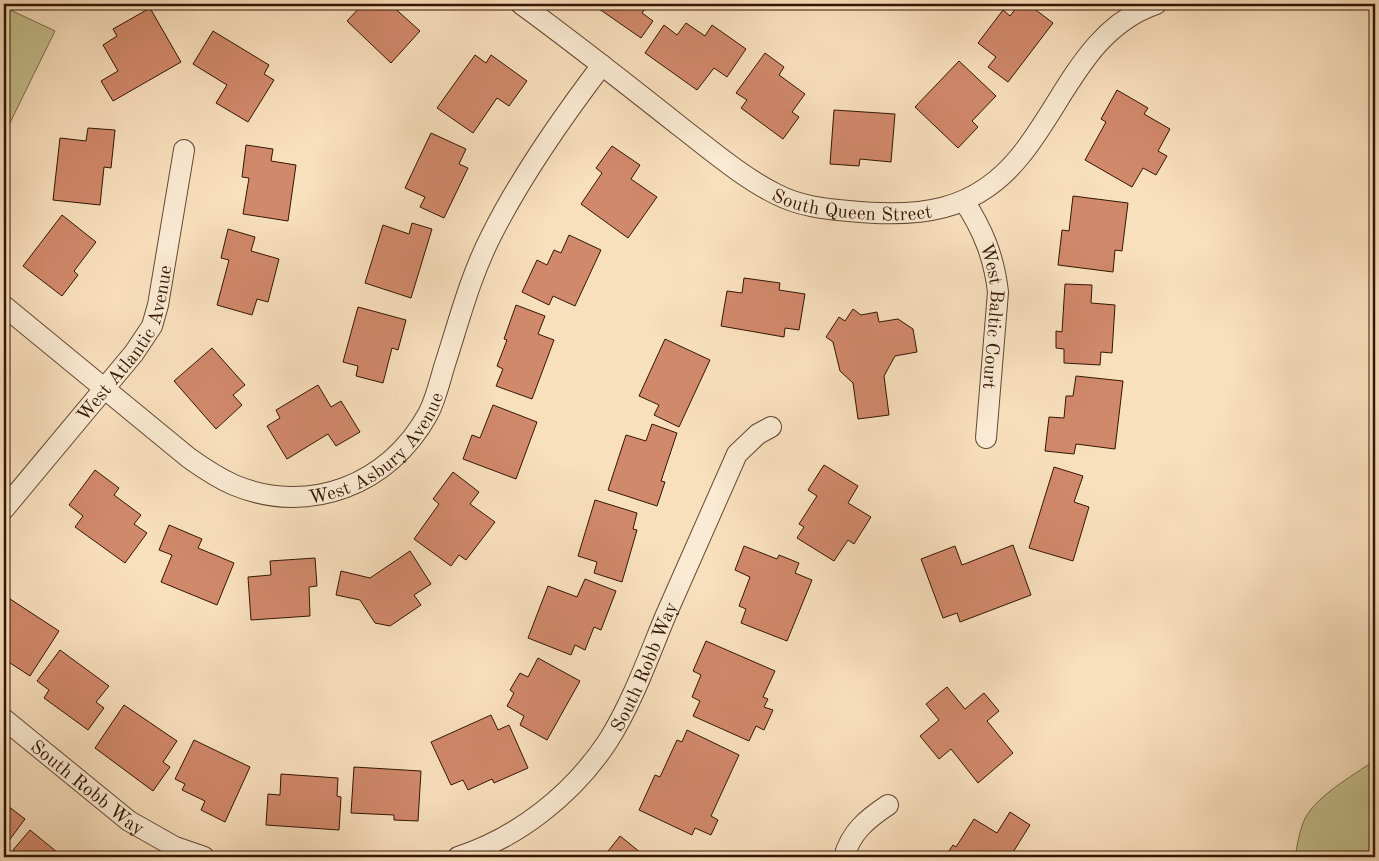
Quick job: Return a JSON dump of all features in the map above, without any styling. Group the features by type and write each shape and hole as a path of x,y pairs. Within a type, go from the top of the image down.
{"street":[{"name":"South Queen Street","path":"521,4 752,180 796,203 825,209 898,215 918,214 964,201 986,189 1004,175 1022,155 1094,46 1116,25 1138,10 1156,4"},
{"name":"West Asbury Avenue","path":"4,306 73,365 104,387 189,458 227,481 256,492 282,497 337,492 378,471 413,437 428,413 462,307 491,236 567,112 602,65"},
{"name":"West Atlantic Avenue","path":"4,509 143,342 158,305 184,150"},
{"name":"West Baltic Court","path":"964,201 989,246 996,268 998,292 986,438"},
{"name":"South Robb Way","path":"458,857 491,844 532,819 574,784 594,761 625,710 737,454 758,434 771,427"},
{"name":"South Robb Way","path":"4,719 130,821 175,847 204,857"},
{"path":"844,857 855,832 868,818 888,804"}],"shaded area":[{"path":"4,7 55,31 4,135"},
{"path":"1375,760 1375,857 1295,857 1303,823 1315,805 1334,788"}],"building":[{"path":"363,4 390,4 420,31 391,63 347,21"},
{"path":"592,4 649,4 642,13 653,21 641,38"},
{"path":"1019,4 1028,4 1053,23 1008,82 988,67 996,57 978,43 1003,10 1010,16"},
{"path":"150,8 181,62 113,101 101,81 118,71 103,45 117,36 113,29"},
{"path":"686,23 705,36 712,25 746,49 727,77 714,68 697,90 645,53 664,25 677,35"},
{"path":"213,31 269,65 264,74 274,80 248,122 216,103 227,85 193,64"},
{"path":"765,53 784,67 779,75 805,94 792,112 799,117 783,139 741,108 747,100 736,93"},
{"path":"475,55 486,63 491,55 527,81 509,106 497,98 473,133 437,108"},
{"path":"959,61 996,96 972,121 978,127 958,148 915,107"},
{"path":"1117,90 1148,108 1144,114 1170,129 1158,151 1167,156 1156,175 1143,168 1132,187 1085,160 1106,122 1101,119"},
{"path":"834,110 895,114 891,162 860,159 859,166 830,164"},
{"path":"88,128 115,130 111,168 104,167 100,205 53,200 60,138 86,141"},
{"path":"431,133 466,149 459,164 468,168 444,218 420,207 425,197 405,188"},
{"path":"246,145 273,149 271,161 296,165 288,221 243,214 249,178 242,177"},
{"path":"612,146 640,165 631,179 657,197 628,238 581,204 602,173 596,168"},
{"path":"1073,196 1128,203 1122,251 1115,250 1113,272 1058,265 1062,230 1069,231"},
{"path":"62,215 96,242 74,271 78,275 62,296 23,266"},
{"path":"412,223 432,229 411,298 365,283 383,225 409,234"},
{"path":"228,229 255,237 251,251 279,259 268,302 257,299 252,315 217,305 229,260 221,258"},
{"path":"569,235 601,250 575,306 553,296 549,305 522,292 537,260 547,265 554,250 561,253"},
{"path":"744,278 780,283 779,290 805,294 799,330 785,328 784,337 721,326 727,291 742,293"},
{"path":"1065,284 1092,285 1091,303 1115,305 1112,353 1101,352 1100,365 1064,363 1064,349 1056,348 1056,331 1062,332"},
{"path":"516,305 545,316 538,334 554,340 532,399 496,386 503,369 497,366 507,340 504,339"},
{"path":"358,307 406,320 398,350 392,348 383,383 356,376 358,366 343,362"},
{"path":"853,309 861,315 877,312 879,322 898,319 913,329 917,352 895,356 884,376 889,415 858,419 853,383 840,371 833,342 826,337 839,317 845,321"},
{"path":"665,339 710,360 679,427 654,415 659,405 639,396"},
{"path":"212,348 245,385 233,395 242,405 216,429 174,381"},
{"path":"4,368 10,369 4,394"},
{"path":"1076,376 1123,381 1115,449 1076,444 1074,454 1045,451 1049,417 1064,418 1066,396 1073,396"},
{"path":"318,385 331,407 341,401 360,432 336,446 328,434 287,459 267,426 280,418 276,410"},
{"path":"493,405 537,422 516,479 463,459 472,435 480,438"},
{"path":"4,415 8,416 4,432"},
{"path":"652,424 677,433 661,481 665,482 657,506 608,490 626,435 646,441"},
{"path":"824,465 858,486 848,503 871,517 854,544 848,540 834,561 797,538 804,527 799,524 817,496 808,490"},
{"path":"1054,467 1083,476 1074,502 1089,507 1073,561 1029,548"},
{"path":"95,470 119,488 114,495 141,515 134,524 147,533 125,563 75,527 83,516 69,505"},
{"path":"453,472 479,492 470,504 495,522 466,560 459,555 451,566 414,539 439,504 433,499"},
{"path":"595,500 637,513 633,529 637,530 622,582 594,573 597,562 578,556"},
{"path":"169,525 202,539 198,548 234,563 217,605 161,582 172,555 159,550"},
{"path":"1013,545 1031,595 960,622 957,613 943,618 921,559 955,546 962,565"},
{"path":"744,546 777,559 779,555 799,563 795,573 812,580 787,641 741,623 746,609 739,606 750,577 735,570"},
{"path":"410,551 431,584 414,595 421,605 390,626 375,623 360,600 336,595 341,571 370,578"},
{"path":"315,558 317,586 309,587 310,616 251,620 248,577 271,575 270,561"},
{"path":"585,579 616,591 601,630 594,627 585,650 575,645 571,655 528,638 548,586 577,597"},
{"path":"4,595 59,631 30,676 4,659"},
{"path":"706,641 775,671 763,697 768,699 764,707 773,710 764,730 756,726 749,741 693,716 700,701 692,697 701,675 693,671"},
{"path":"60,650 109,686 96,702 104,708 88,730 44,698 49,690 37,681"},
{"path":"538,658 580,681 547,740 520,725 524,716 507,706 514,693 510,690 520,673 528,677"},
{"path":"947,687 965,709 984,693 999,711 987,721 1013,753 978,783 951,749 939,759 920,736 939,720 926,704"},
{"path":"124,705 177,741 163,762 170,767 153,791 95,748"},
{"path":"491,715 498,730 509,725 528,768 494,783 492,779 468,790 463,780 451,785 431,742"},
{"path":"687,730 739,755 711,816 718,820 711,835 695,828 692,835 639,810 655,775 660,777 677,740 682,742"},
{"path":"194,740 250,767 225,822 201,810 205,801 182,790 185,784 175,779"},
{"path":"354,767 421,771 418,821 394,820 394,815 351,813"},
{"path":"281,774 338,778 337,796 341,797 339,830 266,825 268,794 280,795"},
{"path":"4,803 25,819 5,846 4,845"},
{"path":"1010,812 1030,825 1010,857 945,857 953,845 956,847 974,819 997,833"},
{"path":"30,830 63,857 22,857 13,850"},
{"path":"620,836 646,857 605,855"}]}
